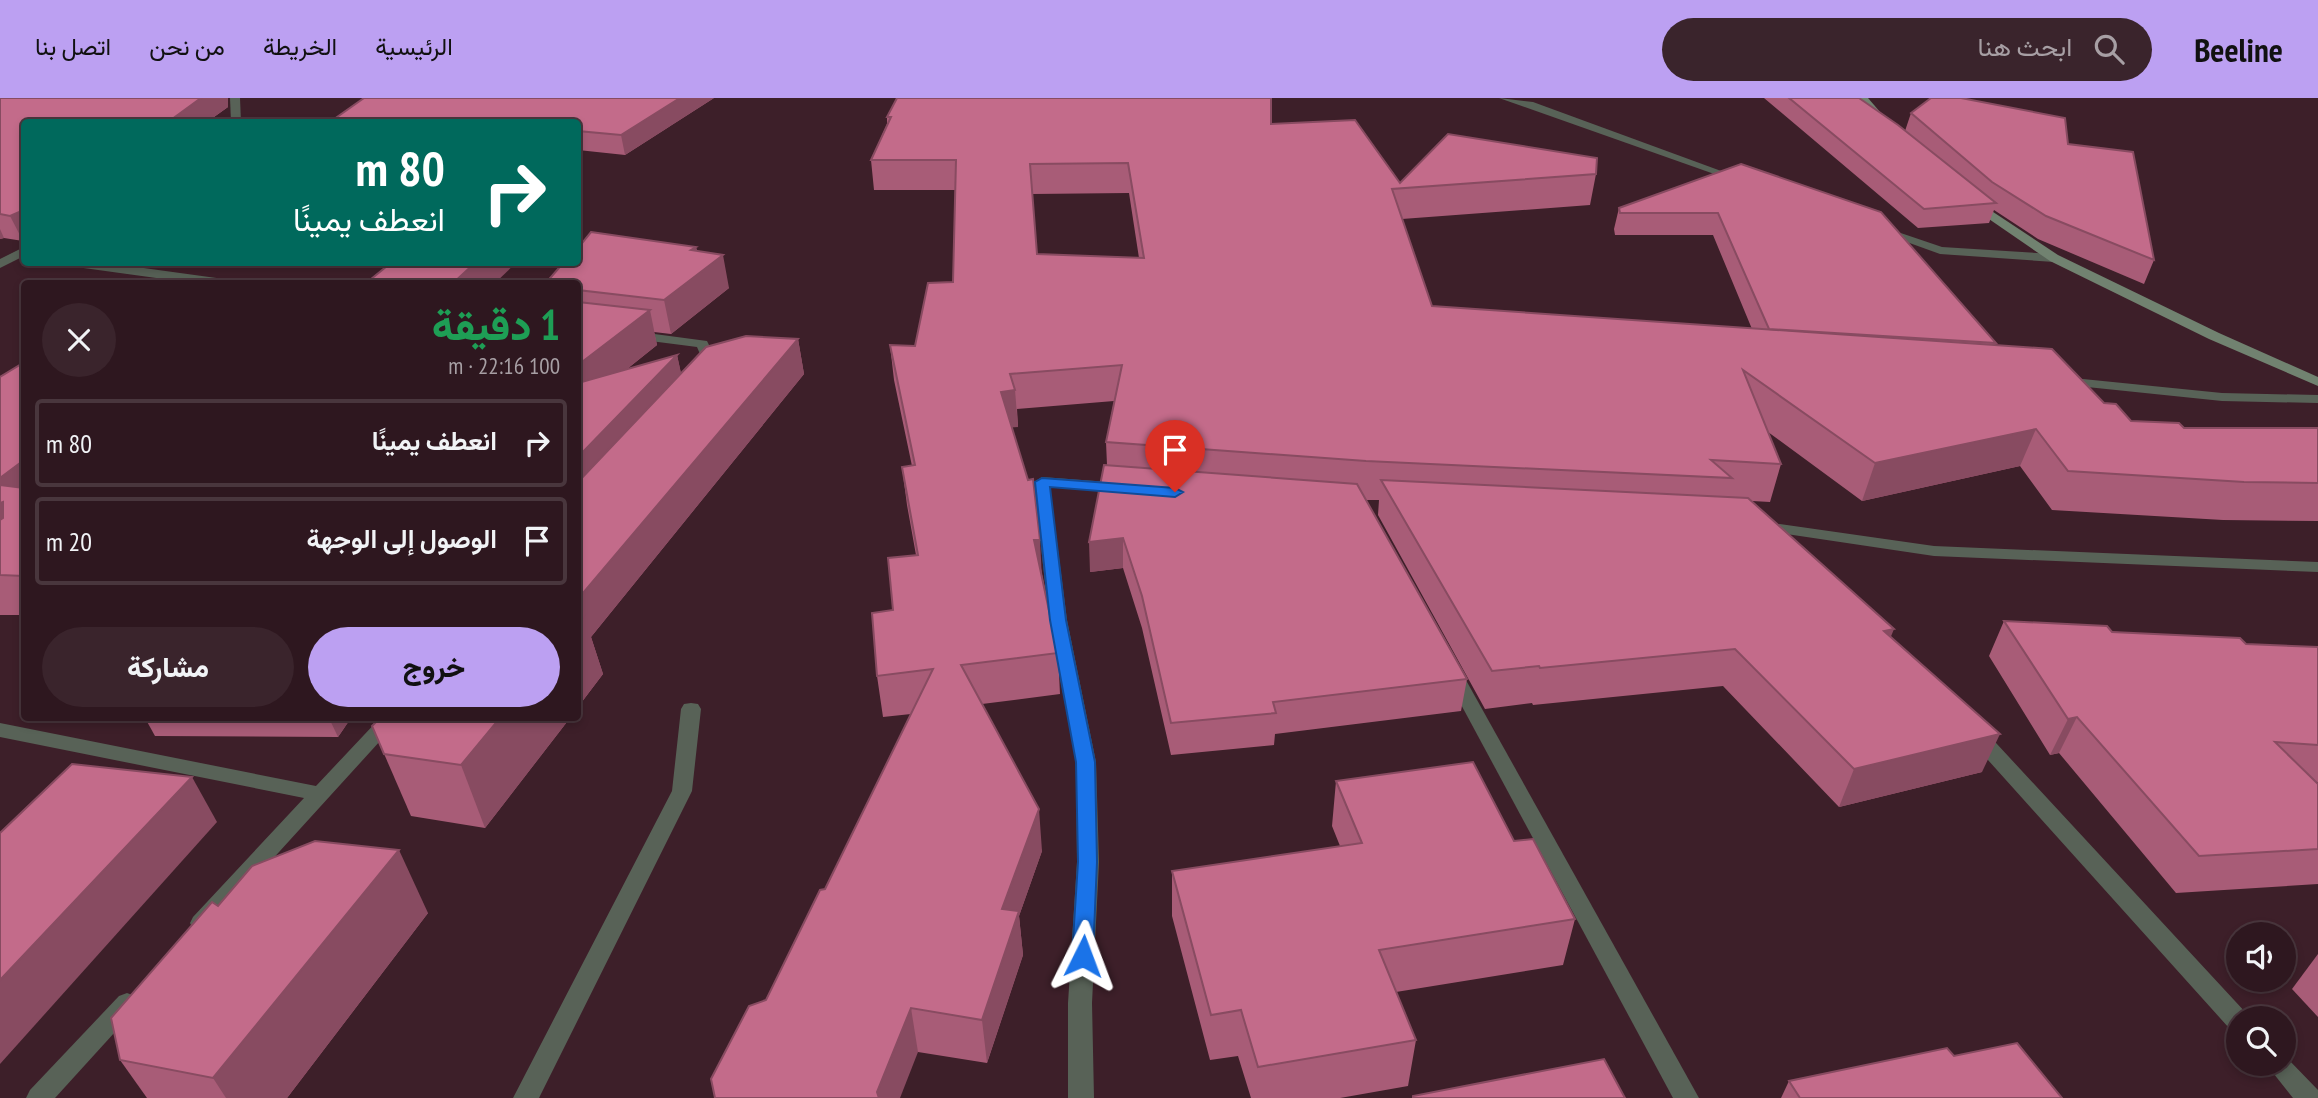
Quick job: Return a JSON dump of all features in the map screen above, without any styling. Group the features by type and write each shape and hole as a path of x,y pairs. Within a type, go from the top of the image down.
{"main road":[{"path":"1863,98 1891,131"},
{"path":"1959,191 1979,208 2054,258 2214,336 2318,382"}],"street":[{"path":"235,98 236,119"},
{"path":"1504,98 1530,104 1745,182"},
{"path":"1875,227 1940,250 2054,258"},
{"path":"0,264 21,255"},
{"path":"98,266 202,280"},
{"path":"619,333 702,344 710,361 705,381"},
{"path":"2049,379 2222,397 2318,399"},
{"path":"1081,1098 1080,1003 1088,862 1086,762 1058,620 1042,482 1139,490"},
{"path":"1737,525 1778,527 1934,551 2318,567"},
{"path":"1778,527 1807,558"},
{"path":"1442,652 1686,1098"},
{"path":"526,1098 682,791 691,709"},
{"path":"1961,718 2226,1008"},
{"path":"189,936 388,721"},
{"path":"0,730 320,794"},
{"path":"39,1098 142,986"},
{"path":"2289,1076 2309,1098"}],"building":[{"path":"0,98 201,98 172,119 21,119 21,211 10,216 0,214"},
{"path":"364,98 680,98 621,135 581,131 581,119 334,119"},
{"path":"897,98 1271,98 1271,124 1355,120 1400,183 1448,134 1597,158 1596,174 1392,189 1432,306 2052,349 2104,403 2116,404 2131,421 2179,423 2184,428 2318,428 2318,483 2244,482 2068,471 2036,429 1875,463 1743,370 1781,464 1711,460 1732,478 1366,461 1106,442 1122,365 1010,374 1015,390 1001,392 1028,480 1033,479 1040,540 1034,540 1058,653 961,665 1039,809 1002,909 1019,911 982,1020 911,1008 877,1092 879,1098 715,1098 711,1079 749,1006 766,1000 820,890 825,889 933,669 877,676 872,613 893,610 888,558 918,555 902,467 915,465 890,345 915,346 928,283 953,282 956,160 871,160 891,117 887,117","holes":["1128,163 1144,258 1037,254 1030,164"]},
{"path":"1789,98 1859,98 1898,125 1996,203 1924,209"},
{"path":"1931,98 1961,98 2065,118 2068,144 2133,152 2154,260 2046,216 1992,182 1911,113"},
{"path":"1741,164 1881,212 1996,343 1769,329 1718,213 1620,213 1619,208"},
{"path":"591,232 696,247 691,250 723,255 664,300 581,290 581,280 548,280 561,266 581,266 581,244"},
{"path":"387,266 472,266 456,280 370,280"},
{"path":"581,302 650,310 581,363"},
{"path":"746,336 798,339 581,595 581,479 706,347"},
{"path":"677,355 581,454 581,382"},
{"path":"21,365 21,462 0,478 0,377"},
{"path":"1104,465 1357,484 1467,679 1273,702 1276,713 1171,723 1142,596 1123,538 1089,542"},
{"path":"1381,480 1748,498 1894,629 1884,631 2000,734 1854,769 1735,649 1492,671"},
{"path":"0,485 21,488 21,576 0,575 0,520 3,518 3,502 0,503"},
{"path":"2004,621 2107,626 2112,632 2240,638 2246,644 2318,647 2318,745 2275,742 2318,784 2318,849 2199,856 2077,717 2068,719"},
{"path":"377,721 498,721 461,765 384,754 372,726"},
{"path":"1473,762 1514,841 1533,839 1575,919 1379,950 1416,1040 1258,1067 1241,1010 1211,1015 1172,871 1362,843 1336,781"},
{"path":"72,764 192,777 0,980 0,833"},
{"path":"315,841 399,850 213,1078 120,1060 111,1018 212,902 218,906 252,866"},
{"path":"2017,1043 2062,1098 1800,1098 1789,1081 1947,1048 1954,1056"},
{"path":"1604,1059 1625,1098 1413,1098 1413,1096"}],"route":[{"path":"1083,956 1088,862 1086,762 1058,620 1042,482 1175,492"}]}
